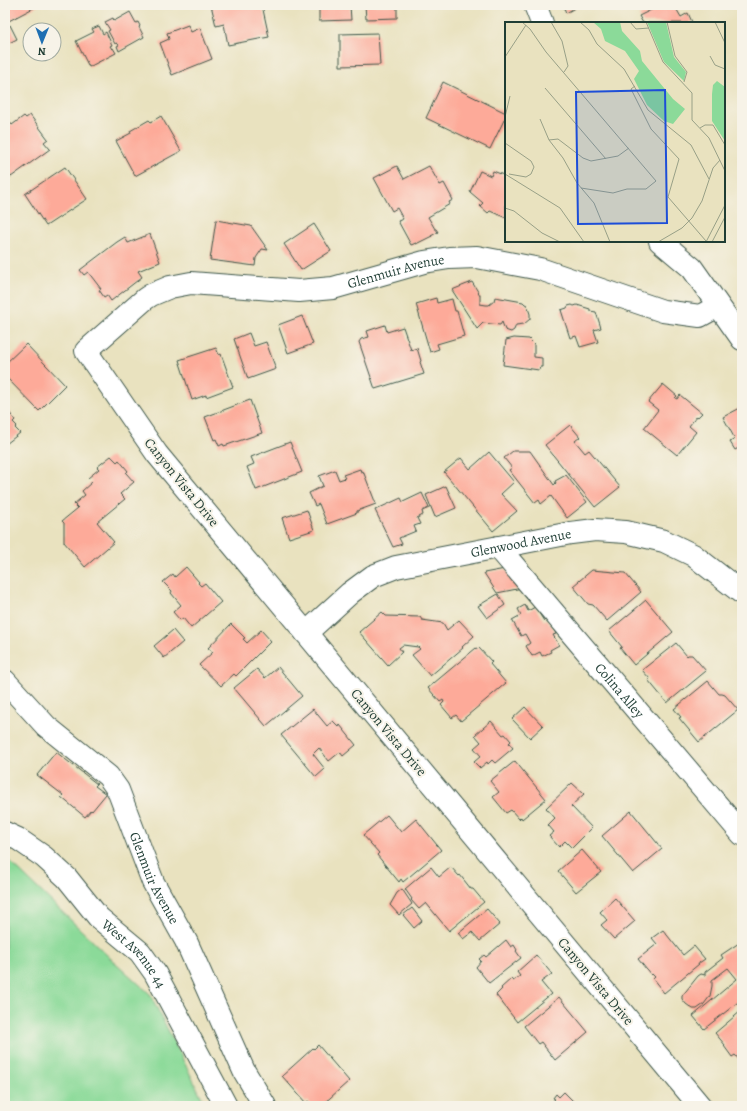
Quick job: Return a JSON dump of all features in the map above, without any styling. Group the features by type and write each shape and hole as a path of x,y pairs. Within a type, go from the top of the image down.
{"street":[{"path":"535,5 542,22"},
{"path":"661,242 692,268 742,339"},
{"name":"Glenmuir Avenue","path":"86,351 151,295 170,287 191,283 299,291 333,288 424,262 449,258 477,257 540,268 664,311 700,316 718,306"},
{"name":"Canyon Vista Drive","path":"86,351 157,454 700,1106"},
{"name":"Glenwood Avenue","path":"306,633 350,593 373,576 396,567 571,533 595,530 626,532 664,541 693,555 742,593"},
{"name":"Colina Alley","path":"498,547 742,834"},
{"name":"Glenmuir Avenue","path":"5,681 46,726 108,776 118,790 153,882 186,940 244,1071 265,1106"},
{"name":"West Avenue 44","path":"5,833 18,839 44,857 67,878 99,918 140,952 155,973 226,1106"}],"green space":[{"path":"5,857 150,994 206,1106 5,1106"}],"building":[{"path":"5,5 39,5 5,23"},
{"path":"211,5 262,5 269,37 228,45 224,24 216,26"},
{"path":"319,5 350,5 351,20 319,21"},
{"path":"365,5 397,5 397,18 366,19"},
{"path":"563,5 580,5 566,13"},
{"path":"654,5 674,5 681,17 688,13 692,22 642,22 639,16 655,8"},
{"path":"130,12 136,23 138,22 144,37 119,51 117,46 119,45 117,43 115,44 108,31 110,30 105,22 113,18 114,21"},
{"path":"10,25 17,39 5,45 5,28"},
{"path":"188,25 191,32 200,28 212,59 172,75 160,43 169,39 167,33"},
{"path":"99,26 103,34 106,32 112,45 110,46 116,53 89,67 76,41 94,32 92,29"},
{"path":"378,33 380,65 340,66 340,34"},
{"path":"443,82 505,113 505,118 490,149 426,118"},
{"path":"30,115 48,139 44,142 50,149 11,177 5,169 5,124 8,120 12,125 24,116 26,118"},
{"path":"161,116 181,151 135,176 116,141 131,133 130,131 149,120 151,122"},
{"path":"397,166 404,179 429,166 440,185 444,183 453,200 449,202 450,204 428,217 438,232 416,244 411,245 398,221 403,219 397,208 392,211 374,178"},
{"path":"65,167 87,199 46,226 25,194"},
{"path":"480,171 491,176 493,171 505,176 505,218 490,211 488,213 480,206 483,203 470,192"},
{"path":"216,220 251,226 268,250 262,249 256,258 255,266 210,260"},
{"path":"314,224 331,251 301,270 284,244"},
{"path":"150,234 160,262 138,271 142,277 111,301 107,295 104,297 99,290 101,289 88,272 84,275 80,270 125,237 128,243"},
{"path":"472,282 480,295 480,304 489,305 494,301 495,297 523,302 527,305 530,319 524,324 516,325 514,330 511,332 505,330 502,322 500,325 483,323 477,329 452,290"},
{"path":"436,298 437,303 452,299 464,336 437,344 439,349 430,352 416,304"},
{"path":"572,305 577,305 596,312 601,328 594,330 598,342 580,347 576,336 570,338 561,310"},
{"path":"302,316 313,344 288,353 278,325"},
{"path":"385,325 387,332 403,327 411,350 417,348 424,374 375,389 359,342 361,339 369,337 367,331"},
{"path":"249,333 254,346 266,342 276,369 248,379 234,339"},
{"path":"514,338 529,339 534,344 534,357 542,358 542,367 540,367 539,370 503,365 506,340"},
{"path":"26,344 65,385 39,411 5,376 5,364"},
{"path":"216,348 219,355 221,354 233,387 206,397 206,395 192,400 179,360"},
{"path":"663,384 677,396 675,398 677,399 680,395 702,413 698,417 697,416 689,426 696,432 677,455 644,428 658,410 648,402"},
{"path":"250,400 262,433 224,446 223,444 219,446 216,439 214,440 205,417"},
{"path":"5,407 15,420 13,422 17,426 15,428 20,433 6,444 5,443"},
{"path":"742,407 742,446 735,450 730,442 735,439 723,417"},
{"path":"570,425 580,437 575,441 585,453 589,450 620,487 595,507 545,445"},
{"path":"290,442 302,472 256,490 247,467 254,464 251,457"},
{"path":"513,451 530,451 554,485 556,483 555,481 566,475 587,502 567,518 551,496 541,504 539,500 535,503 509,470 512,468 504,458"},
{"path":"489,452 514,482 501,494 517,511 493,531 444,472 461,458 470,469"},
{"path":"111,456 117,462 119,460 128,471 126,473 134,482 120,494 125,499 97,522 114,542 85,567 64,542 64,523 62,521 78,508 74,504 85,495 82,491 92,482 88,478 99,469 97,467"},
{"path":"360,469 361,472 363,471 376,504 327,524 319,504 315,506 309,493 323,486 319,476 335,470 339,480 345,478 343,475"},
{"path":"446,486 456,508 435,517 426,495"},
{"path":"422,493 429,508 422,511 423,515 417,518 420,524 414,526 416,531 399,538 402,544 393,547 375,510 401,498 403,502"},
{"path":"307,510 314,530 289,538 282,518"},
{"path":"186,567 201,586 205,583 221,602 191,628 183,618 180,620 173,612 181,605 171,593 172,591 163,582 173,574 175,577"},
{"path":"505,569 522,588 497,593 484,573"},
{"path":"592,570 625,573 641,592 607,621 593,605 588,604 573,586"},
{"path":"498,594 505,605 487,618 478,606"},
{"path":"646,600 673,632 634,665 620,648 622,647 609,631"},
{"path":"525,605 528,611 535,607 544,621 546,619 555,630 556,634 553,635 559,645 550,650 551,652 542,656 540,652 532,656 526,646 530,643 525,634 521,636 512,620 521,615 518,609"},
{"path":"382,612 386,616 420,617 422,620 443,623 447,630 459,620 474,636 462,647 463,648 430,676 412,655 420,649 418,647 403,645 399,648 402,652 388,665 359,632"},
{"path":"231,624 245,638 243,639 247,643 261,630 271,641 236,676 234,674 221,686 199,665 213,652 208,648"},
{"path":"173,630 183,642 164,658 154,646"},
{"path":"676,643 687,656 692,655 706,671 667,703 648,680 650,679 642,670"},
{"path":"476,648 479,648 492,662 490,664 506,683 461,721 456,715 452,718 441,705 444,702 443,700 440,702 428,688"},
{"path":"278,667 302,696 266,726 234,688 257,669 265,678"},
{"path":"708,681 719,694 725,695 738,710 699,742 679,718 681,717 674,709"},
{"path":"525,707 543,726 530,738 512,719"},
{"path":"313,709 327,726 333,721 339,727 340,725 356,745 343,756 340,752 329,761 319,748 313,754 325,769 316,777 281,735"},
{"path":"491,721 503,735 505,734 511,741 509,743 513,748 495,763 492,760 480,768 474,762 481,756 474,748 481,742 475,735"},
{"path":"56,752 97,784 95,786 106,794 85,817 61,797 63,795 37,775"},
{"path":"515,761 546,799 522,819 521,817 519,819 511,810 506,813 493,797 499,792 490,781"},
{"path":"572,783 584,794 571,806 592,828 572,848 565,841 559,847 549,836 554,832 548,825 555,818 546,808"},
{"path":"631,811 662,849 633,873 602,836"},
{"path":"387,815 401,832 416,819 441,850 403,882 401,879 399,882 377,855 379,853 363,835"},
{"path":"582,850 601,872 576,892 558,871"},
{"path":"431,867 439,877 451,867 484,902 449,931 426,903 419,909 411,900 412,899 405,889"},
{"path":"402,889 412,904 399,915 390,905 397,893"},
{"path":"615,898 635,921 614,939 601,925 607,920 600,912"},
{"path":"412,908 422,921 414,928 403,915"},
{"path":"487,909 500,924 480,941 472,932 463,939 458,933"},
{"path":"663,930 683,955 694,946 705,959 664,993 653,979 655,977 652,974 651,975 638,959 657,944 652,938"},
{"path":"506,940 511,947 514,945 521,958 489,983 476,967 481,961 479,959 484,955 486,957"},
{"path":"742,941 742,999 704,1029 693,1016 737,979 728,968 712,980 710,996 704,1004 697,1009 693,1009 686,1004 682,999 682,996 698,976 701,974 705,975 705,972 723,958 721,955"},
{"path":"536,955 552,974 541,982 551,994 517,1022 496,995 511,979 513,981 520,976 517,972"},
{"path":"559,997 588,1032 555,1060 541,1042 538,1044 524,1026"},
{"path":"741,1011 742,1063 735,1055 732,1057 724,1046 725,1045 715,1033"},
{"path":"318,1045 349,1081 321,1106 312,1106 308,1101 306,1103 282,1076"},
{"path":"564,1092 578,1106 548,1106 555,1099 553,1098 556,1094 559,1097"}]}
